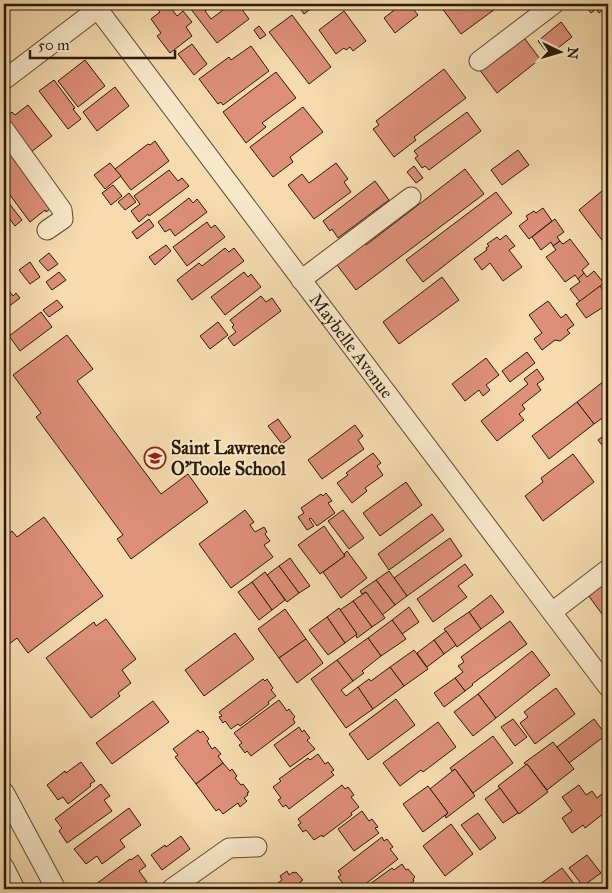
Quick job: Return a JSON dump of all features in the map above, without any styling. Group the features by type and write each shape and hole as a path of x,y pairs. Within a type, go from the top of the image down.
{"street":[{"path":"479,61 554,4"},
{"path":"4,80 98,5"},
{"name":"Maybelle Avenue","path":"98,5 301,280 608,687"},
{"path":"4,129 62,210 63,219 47,230"},
{"path":"301,280 411,197"},
{"path":"552,612 608,569"},
{"path":"4,792 56,889"},
{"path":"171,889 229,848 257,847"},
{"path":"4,867 15,889"}],"building":[{"path":"162,4 168,4 177,16 183,11 192,22 186,27 192,36 170,53 157,36 161,33 151,19 160,12 157,8"},
{"path":"187,4 215,4 205,11 211,19 231,4 238,4 249,19 217,43"},
{"path":"297,4 317,4 304,14"},
{"path":"402,4 409,4 418,15 395,33 384,18"},
{"path":"439,4 502,4 461,34"},
{"path":"584,4 608,4 608,6 599,13 596,9 591,13"},
{"path":"344,11 366,41 353,51 350,47 346,50 344,48 336,54 319,30"},
{"path":"292,15 331,67 309,84 269,32"},
{"path":"561,22 572,37 549,55 538,41"},
{"path":"259,26 266,35 260,39 254,30"},
{"path":"522,35 540,59 497,93 479,69"},
{"path":"192,44 207,64 194,75 178,54"},
{"path":"251,46 269,71 223,105 221,102 218,104 199,79 229,57 231,60"},
{"path":"85,60 105,86 78,107 58,81"},
{"path":"444,69 466,98 414,137 416,140 394,157 373,129 379,125 376,121"},
{"path":"276,72 296,98 262,123 266,127 246,143 223,112"},
{"path":"54,80 81,119 68,129 39,91"},
{"path":"115,87 129,106 97,131 83,112"},
{"path":"28,105 52,136 31,152 6,116 12,112 15,115"},
{"path":"303,107 323,132 290,157 293,162 273,177 250,147"},
{"path":"467,112 481,131 429,170 425,166 422,168 415,158 418,156 414,151"},
{"path":"4,140 54,206 46,212 45,210 30,222 4,187"},
{"path":"155,141 169,161 131,190 115,169 148,144 150,145"},
{"path":"518,150 529,165 502,185 491,170"},
{"path":"110,163 121,176 105,189 94,175"},
{"path":"336,163 348,179 344,182 351,192 314,219 288,185 302,174 309,183"},
{"path":"414,166 423,178 416,183 407,172"},
{"path":"465,169 484,194 356,290 334,261 362,240 366,245"},
{"path":"169,170 178,181 182,178 189,186 139,222 131,211 140,204 134,196"},
{"path":"375,181 389,200 338,238 323,221"},
{"path":"113,185 122,196 111,205 102,193"},
{"path":"608,186 608,248 579,210"},
{"path":"496,192 512,213 423,282 406,260"},
{"path":"129,193 136,202 125,210 118,202"},
{"path":"4,197 22,220 15,226 4,211"},
{"path":"189,198 193,203 197,199 207,212 175,236 170,229 165,232 158,222"},
{"path":"543,208 552,221 529,239 519,226 528,219 526,216 534,211 536,213"},
{"path":"149,219 154,226 137,239 132,232"},
{"path":"555,219 564,232 557,237 560,241 553,246 551,242 541,250 532,237"},
{"path":"207,222 211,228 215,225 225,237 187,266 173,247"},
{"path":"506,235 515,246 509,250 522,267 503,281 490,263 482,270 474,259 487,250 486,248 489,246 487,244 497,237 500,240"},
{"path":"570,239 589,264 582,270 584,273 578,279 575,275 565,282 546,257 556,250 553,246 560,241 563,244"},
{"path":"166,245 171,251 155,265 149,257"},
{"path":"225,248 229,252 234,248 244,261 192,300 177,280 199,263 202,266"},
{"path":"49,253 58,264 48,271 39,261"},
{"path":"30,262 40,277 30,284 19,270"},
{"path":"594,271 604,283 580,302 570,289 580,282 578,279 584,273 587,277"},
{"path":"59,272 66,280 52,290 46,282"},
{"path":"244,272 248,277 251,274 261,287 225,315 211,297"},
{"path":"442,277 459,300 399,344 383,322"},
{"path":"4,284 13,296 16,293 20,298 4,310"},
{"path":"600,286 608,297 608,302 586,318 576,304"},
{"path":"261,296 266,302 272,298 281,311 234,346 228,338 236,332 230,320"},
{"path":"57,300 63,307 49,317 43,310"},
{"path":"548,301 561,318 566,314 574,325 567,330 570,333 560,341 555,340 542,350 534,339 542,333 529,315"},
{"path":"41,312 52,327 20,351 9,336"},
{"path":"218,322 228,335 210,349 200,336"},
{"path":"67,335 93,369 77,381 161,494 188,474 208,502 131,559 117,539 123,535 36,417 41,413 13,375"},
{"path":"527,352 535,363 510,382 502,371"},
{"path":"486,358 499,375 486,385 490,390 483,396 479,390 465,401 452,384"},
{"path":"537,369 544,379 537,384 541,390 522,405 525,409 519,414 524,420 497,441 481,421 528,384 524,379"},
{"path":"608,378 608,414 594,424 577,402"},
{"path":"577,402 594,424 549,459 532,436"},
{"path":"278,419 291,437 282,444 268,426"},
{"path":"355,425 363,436 358,440 364,449 322,479 308,460"},
{"path":"608,427 608,453 598,440 606,434 603,431"},
{"path":"373,453 381,463 377,466 383,475 365,488 367,491 352,503 337,483 348,475 346,473"},
{"path":"573,454 594,482 543,521 525,496 543,482 541,478"},
{"path":"406,482 422,505 380,536 363,513"},
{"path":"326,493 332,501 328,503 335,513 317,526 311,518 309,519 314,526 307,530 298,517 304,513 301,508 321,494 323,496"},
{"path":"245,510 254,522 250,525 255,532 264,527 267,532 265,534 270,541 264,545 273,557 231,588 199,544"},
{"path":"343,510 364,538 349,549 328,521"},
{"path":"432,514 444,530 389,570 378,554"},
{"path":"44,517 103,596 28,653 17,638 4,648 4,537 12,531 17,537"},
{"path":"324,526 345,556 320,574 298,545"},
{"path":"450,538 462,556 407,596 394,578"},
{"path":"347,551 367,578 341,598 323,572 345,556 344,554"},
{"path":"290,558 310,586 299,593 279,566"},
{"path":"465,564 473,575 458,586 467,597 433,622 417,599"},
{"path":"279,566 299,593 287,602 267,575"},
{"path":"389,571 407,596 395,605 376,580"},
{"path":"265,572 285,600 272,610 252,582"},
{"path":"608,579 608,615 605,618 585,591"},
{"path":"376,580 395,605 382,615 366,592 362,594 360,591"},
{"path":"252,582 272,610 259,620 238,592"},
{"path":"366,592 385,618 372,627 353,601"},
{"path":"491,595 504,612 481,629 469,612"},
{"path":"353,601 372,627 357,638 357,634 340,610"},
{"path":"409,607 419,622 402,634 392,620"},
{"path":"339,608 357,634 345,643 327,617"},
{"path":"285,609 306,639 279,658 258,629"},
{"path":"469,612 481,629 457,647 444,629"},
{"path":"327,617 345,643 328,655 309,630"},
{"path":"106,619 136,659 122,670 131,683 118,693 120,696 91,718 46,658 94,622 96,626"},
{"path":"392,620 406,639 381,656 368,638"},
{"path":"510,621 527,644 465,691 455,678 463,672 458,666 464,662 461,657"},
{"path":"446,631 456,645 444,654 434,640"},
{"path":"235,633 254,659 204,696 185,670"},
{"path":"368,638 381,656 353,681 337,660"},
{"path":"306,639 323,663 297,683 279,658"},
{"path":"434,640 444,654 427,667 417,653"},
{"path":"414,650 428,669 404,686 390,667"},
{"path":"532,651 550,675 496,718 478,694"},
{"path":"337,660 353,681 341,690 346,696 358,687 373,709 346,728 311,679"},
{"path":"390,667 404,686 373,709 358,687 369,679 371,681"},
{"path":"455,678 465,691 444,707 434,693"},
{"path":"263,679 265,681 267,679 273,688 271,690 276,696 268,702 269,704 240,726 238,724 231,729 225,721 223,723 219,717 222,716 219,712"},
{"path":"556,688 575,714 535,744 520,723 528,717 524,712"},
{"path":"478,694 496,718 473,736 454,712"},
{"path":"396,699 415,725 368,760 349,734"},
{"path":"279,700 287,711 289,709 295,717 293,719 295,723 251,756 247,751 245,753 239,745 242,743 234,733"},
{"path":"153,701 169,722 112,764 96,743"},
{"path":"513,719 527,737 515,746 501,727"},
{"path":"594,719 606,735 569,763 557,747"},
{"path":"438,722 456,747 423,772 421,770 400,786 383,763"},
{"path":"299,727 310,738 307,740 315,749 290,767 274,745"},
{"path":"198,730 200,733 203,731 209,739 207,741 212,749 215,747 221,754 218,756 223,763 196,784 175,757 178,755 173,749"},
{"path":"493,736 513,763 473,793 455,769 452,771 450,768"},
{"path":"553,742 574,769 547,790 527,764 524,763"},
{"path":"318,754 325,764 328,762 334,770 331,772 334,775 289,809 286,805 283,807 278,800 281,798 273,787 281,781 279,779 308,758 310,760"},
{"path":"81,762 95,781 68,804 63,797 58,800 47,785 65,771 66,773"},
{"path":"223,763 230,771 232,769 237,776 235,778 249,792 244,798 247,801 240,807 238,803 223,814 219,809 216,811 196,784"},
{"path":"527,764 548,792 519,814 498,786"},
{"path":"455,769 475,796 446,818 445,816 448,813 430,789"},
{"path":"101,784 110,796 104,800 112,811 67,843 59,831 62,828 55,819"},
{"path":"342,785 345,789 348,787 354,795 351,797 359,807 351,813 352,815 323,837 322,835 314,840 306,830 303,832 298,825 301,823 298,819"},
{"path":"579,785 586,795 592,791 597,798 608,789 608,810 585,828 583,825 572,833 562,818 572,811 562,797"},
{"path":"428,786 448,813 423,832 403,804"},
{"path":"500,788 518,813 503,823 485,799"},
{"path":"129,808 141,825 120,840 125,847 102,864 97,856 86,864 74,849"},
{"path":"362,811 369,821 372,819 378,827 375,828 379,833 354,851 338,829"},
{"path":"478,813 496,838 480,850 461,825"},
{"path":"451,824 473,854 445,876 423,846"},
{"path":"181,836 190,849 162,870 151,855"},
{"path":"382,837 384,841 387,839 393,847 390,849 398,859 359,889 351,889 347,883 344,885 338,877 341,875 338,871"},
{"path":"138,855 146,866 139,871 147,882 136,889 94,889 92,887 130,859"},
{"path":"587,855 601,873 583,886 569,868"},
{"path":"402,864 415,877 414,881 403,889 363,889 392,868 394,870"},
{"path":"562,868 575,885 570,889 524,889 532,883 536,887"},
{"path":"287,871 289,875 296,872 303,880 300,882 306,889 270,889 282,880 280,876"}],"place":[{"name":"Saint Lawrence O'Toole School","path":"155,458"}]}
